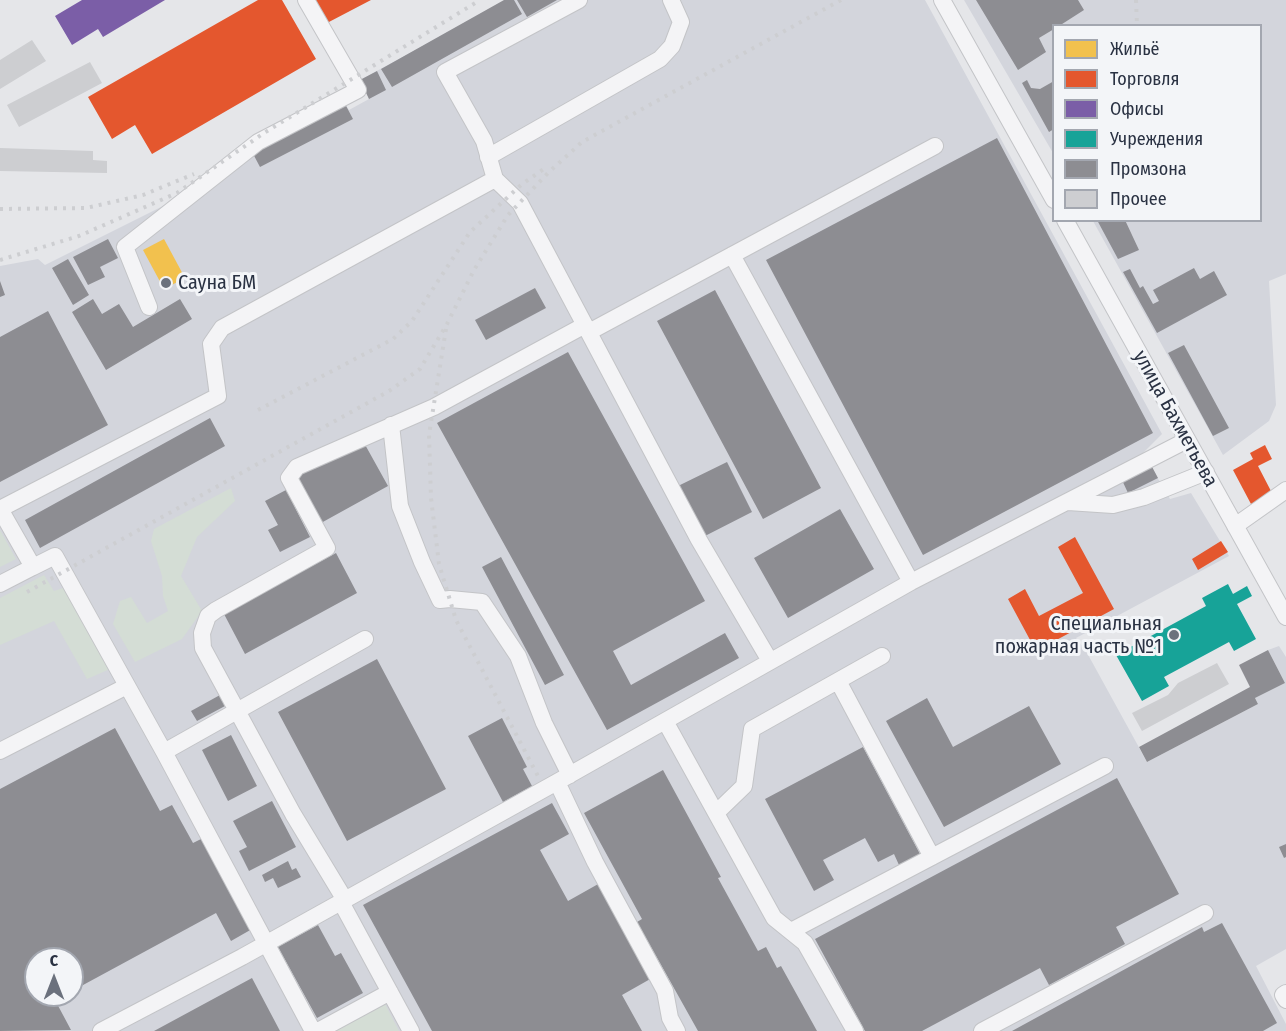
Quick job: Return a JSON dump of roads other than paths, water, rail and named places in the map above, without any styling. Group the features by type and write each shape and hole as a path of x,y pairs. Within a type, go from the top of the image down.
{"street":[{"path":"149,307 125,247 258,142 358,90 306,0"},
{"path":"579,0 445,72 484,141 495,179 520,203 699,540 770,661"},
{"path":"488,157 660,59 672,46 681,22 671,0"},
{"path":"942,0 1052,198"},
{"path":"411,1031 343,901 203,648 202,633 208,616 327,548 289,478 297,467 434,407 732,255 935,146"},
{"path":"33,567 0,509 218,396 211,344 222,328 495,179"},
{"name":"улица Бахметьева","path":"1066,222 1286,617"},
{"path":"732,255 911,582"},
{"path":"391,425 400,506 422,562 440,600 482,602 518,656 595,862 665,991 670,1018 677,1031"},
{"path":"102,1031 564,779 911,582 1187,440"},
{"path":"1067,502 1113,505 1144,497 1206,472"},
{"path":"1235,526 1286,490"},
{"path":"0,584 55,556 164,752 313,1031"},
{"path":"164,752 365,639"},
{"path":"716,813 744,786 752,729 882,656"},
{"path":"838,681 932,857"},
{"path":"0,751 127,687"},
{"path":"665,721 774,918 805,942 855,1031"},
{"path":"791,931 1106,766"},
{"path":"982,1031 1204,913"},
{"path":"318,1031 390,992"},
{"path":"1286,993 1283,995 1286,1000"}],"railway":[{"path":"0,260 79,236 177,193 264,133 480,0"},
{"path":"27,592 389,391 420,369 447,324 474,270 508,215 548,173 582,142 841,0"},
{"path":"1136,0 1137,24"},
{"path":"258,410 393,339 412,321 470,232 521,185 545,168"},
{"path":"0,209 86,208 143,195 194,174"},
{"path":"446,329 429,435 431,498 439,564 456,620 539,778"}],"place":[{"name":"Сауна БМ","path":"166,283"},
{"name":"Специальная пожарная часть №1","path":"1174,635"}]}
